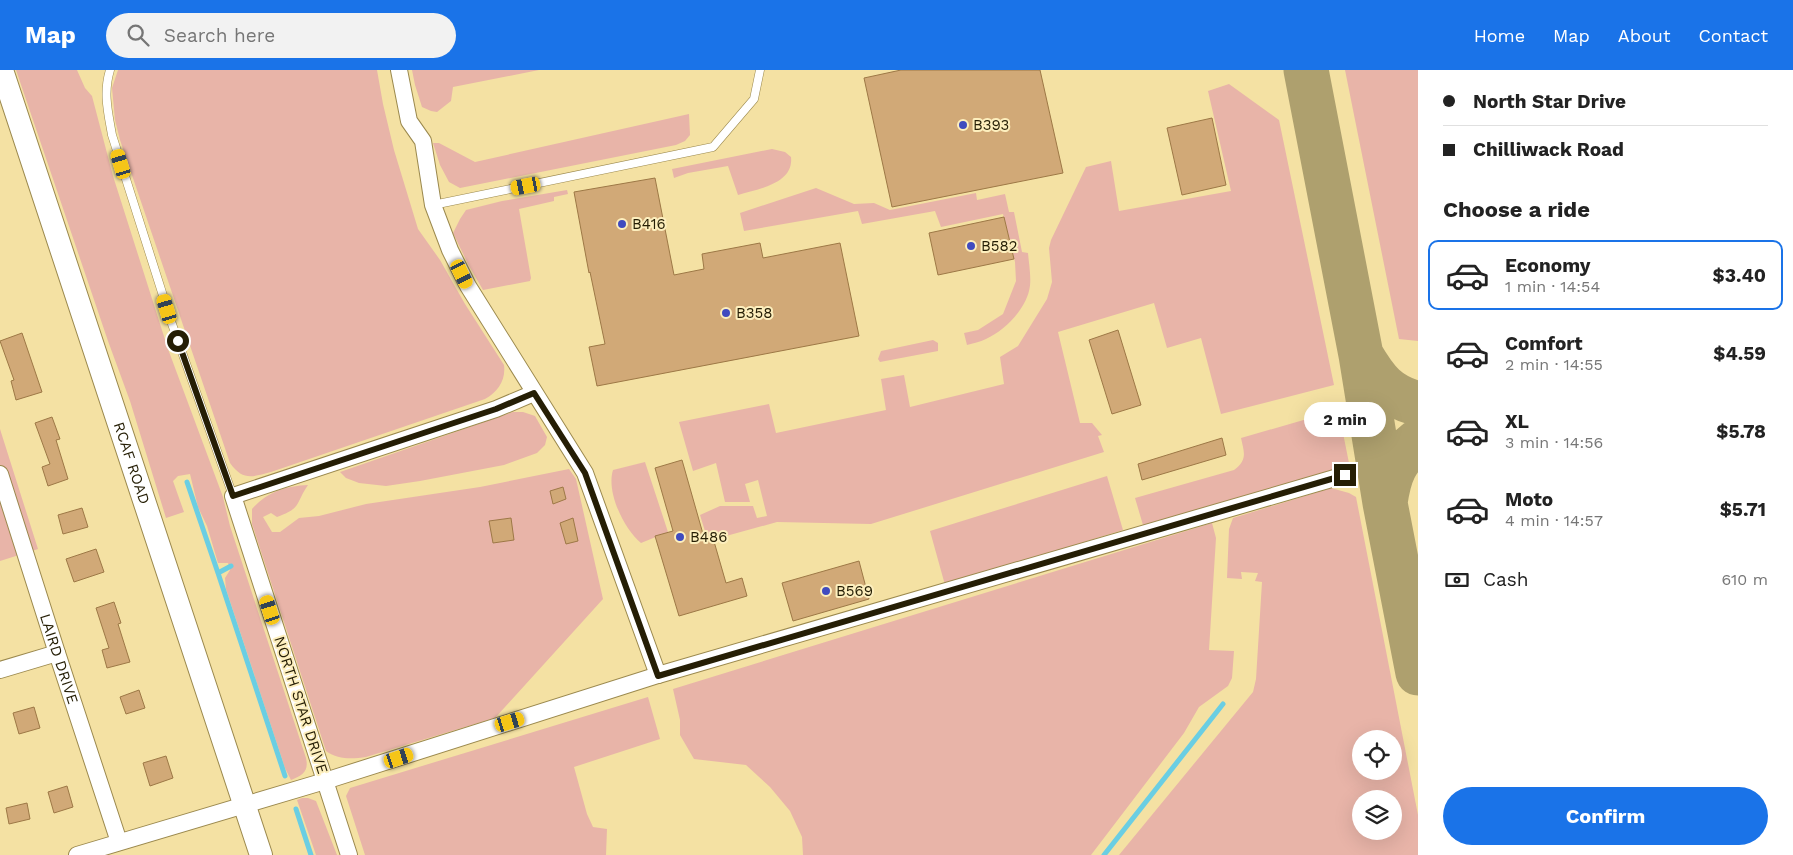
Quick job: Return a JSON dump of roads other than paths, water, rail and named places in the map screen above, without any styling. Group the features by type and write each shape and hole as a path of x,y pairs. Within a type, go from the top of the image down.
{"main road":[{"name":"RCAF ROAD","path":"2,70 261,855"}],"street":[{"path":"399,70 409,121 423,141 433,205 450,250 468,286 585,473 658,676"},
{"path":"233,496 496,409 534,393"},
{"name":"LAIRD DRIVE","path":"0,474 56,653 119,842"},
{"path":"77,855 325,781 658,676 1345,475"},
{"name":"NORTH STAR DRIVE","path":"233,496 349,855"},
{"path":"0,670 56,653"}],"lane":[{"name":"NORTH STAR DRIVE","path":"110,70 106,85 107,106 115,143 172,324 233,496"},
{"path":"433,205 713,147 754,99 760,70"}],"waterway":[{"path":"187,482 285,776"},
{"path":"218,573 231,566"},
{"path":"1104,855 1223,704"},
{"path":"296,809 311,855"}],"place":[{"name":"B393","path":"963,125"},
{"name":"B416","path":"622,224"},
{"name":"B582","path":"971,246"},
{"name":"B358","path":"726,313"},
{"name":"B486","path":"680,537"},
{"name":"B569","path":"826,591"}]}
